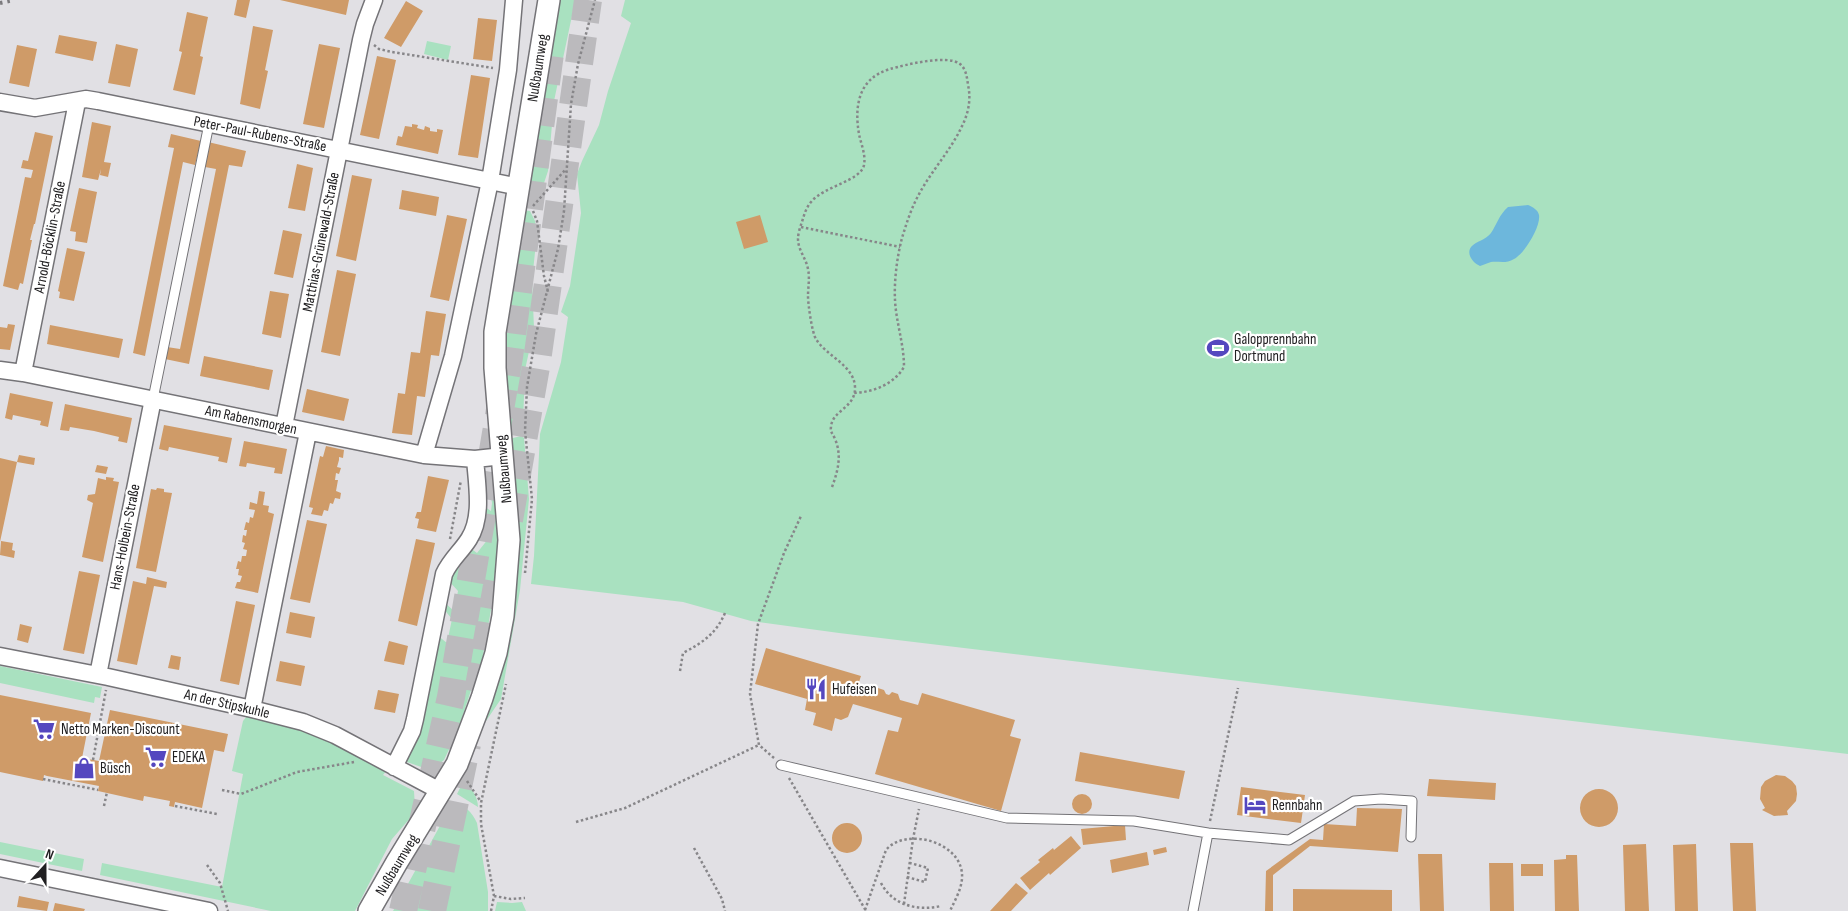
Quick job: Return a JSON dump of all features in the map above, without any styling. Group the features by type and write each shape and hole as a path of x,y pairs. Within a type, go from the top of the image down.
{"street":[{"name":"Matthias-Grünewald-Straße","path":"284,426 361,40 374,0"},
{"name":"Nußbaumweg","path":"424,455 453,356 490,181 508,70 514,0"},
{"name":"Nußbaumweg","path":"369,911 457,764 491,673 500,634 507,579 509,540 495,368 495,332 549,0"},
{"name":"Peter-Paul-Rubens-Straße","path":"0,102 35,108 86,100 98,101 519,187"},
{"name":"Arnold-Böcklin-Straße","path":"23,373 77,102"},
{"name":"Am Rabensmorgen","path":"0,370 153,399 424,455 469,459 503,456"},
{"name":"Hans-Holbein-Straße","path":"102,681 153,399"},
{"path":"252,709 308,432"},
{"name":"Nußbaumweg","path":"394,767 414,725 444,574 449,563 470,538 474,528 478,504 469,459"},
{"name":"An der Stipskuhle","path":"0,656 102,681 252,709 303,722 335,735 440,791"},
{"path":"0,868 209,911"}],"lane":[{"path":"153,399 209,124"},
{"path":"780,765 1007,818 1134,821 1208,833 1289,840 1354,801 1381,799 1412,801 1411,838"},
{"path":"1193,911 1208,833"}],"path":[{"path":"548,292 544,276 538,220 532,208 567,168 571,104 578,64 595,0"},
{"path":"361,40 392,52 508,70"},
{"path":"832,486 839,469 839,459 838,448 831,432 830,424 836,416 849,406 855,385 849,371 821,346 813,332 808,299 808,267 799,248 798,239 805,212 810,202 817,196 834,185 855,177 864,167 864,155 857,112 864,86 870,80 885,71 902,66 933,61 956,62 962,65 967,76 970,92 969,109 957,137 924,185 916,201 900,247 895,300 904,367 901,372 881,388 870,392 854,393"},
{"path":"801,226 900,247"},
{"path":"449,542 459,494 469,459"},
{"path":"801,516 784,553 758,624 750,694 759,745 780,765 866,911"},
{"path":"680,671 683,654 699,645 719,628 725,613"},
{"path":"93,760 102,681"},
{"path":"1208,833 1238,688"},
{"path":"576,822 625,808 759,745"},
{"path":"222,790 241,794 297,772 375,757"},
{"path":"463,778 472,786 482,803"},
{"path":"43,779 65,781 98,790"},
{"path":"104,806 108,792"},
{"path":"904,904 913,839 922,798"},
{"path":"175,806 217,814"},
{"path":"866,911 886,850 897,841 913,839 940,844 949,849 959,862 962,884 950,911"},
{"path":"694,848 722,899 725,911"},
{"path":"907,877 926,882 928,868 910,863"},
{"path":"207,865 220,883 228,911"},
{"path":"881,883 898,903 934,907 942,906"},
{"path":"494,896 511,899 525,898"}],"green space":[{"path":"559,0 577,0 554,101 548,171 544,183 531,201 526,199"},
{"name":"Galopprennbahn Dortmund","path":"625,0 1848,0 1848,754 839,633 751,621 683,602 531,584 540,434 561,362 568,317 561,312 570,286 581,213 577,174 599,125 608,91 631,23 621,16"},
{"path":"427,41 451,46 448,60 424,54"},
{"path":"522,210 530,211 535,221 537,233 532,281 534,328 525,370 523,423 518,430 508,431 503,336"},
{"path":"521,436 524,438 529,499 520,590 501,699 486,721 509,439"},
{"path":"479,471 487,474 493,481 497,504 498,539 492,604 482,661 458,730 444,760 433,769 427,769 404,761 437,635 447,643 452,619 442,607 444,602 454,611 458,591 448,580 469,547 477,553 488,539 491,528 481,513 482,505 491,511 492,503 490,491 483,486"},
{"path":"0,666 102,687 100,698 95,697 94,703 0,683"},
{"path":"247,716 292,725 321,736 387,770 383,775 414,791 415,808 412,816 392,839 355,911 271,911 100,875 102,863 222,887 243,774 232,771 243,721"},
{"path":"463,782 474,792 478,807 457,794"},
{"path":"452,804 461,805 468,809 477,823 488,892 488,911 393,911"},
{"path":"0,842 84,859 82,871 0,854"},
{"path":"497,902 522,902 526,911 495,911"}],"water":[{"path":"1528,205 1538,212 1539,220 1535,233 1522,252 1514,259 1508,261 1491,262 1480,266 1475,263 1469,252 1471,247 1489,235 1500,216 1508,207"}],"building":[{"path":"237,0 250,0 246,18 234,15"},
{"path":"280,0 349,0 346,15"},
{"path":"406,1 423,11 401,47 384,38"},
{"path":"187,12 208,17 200,56 203,57 195,95 173,90 182,52 179,51"},
{"path":"478,18 497,20 492,61 473,59"},
{"path":"253,26 273,30 265,70 268,71 260,109 240,104"},
{"path":"59,35 97,42 93,61 55,53"},
{"path":"116,44 138,49 130,87 108,83"},
{"path":"319,44 340,48 324,128 303,124"},
{"path":"17,45 37,49 29,87 9,83"},
{"path":"377,56 396,60 379,139 360,135"},
{"path":"471,75 490,78 478,158 458,155"},
{"path":"92,122 111,126 104,162 111,163 108,177 100,175 101,169 98,180 82,177"},
{"path":"412,124 418,125 417,128 424,130 425,126 430,128 430,131 437,132 437,129 443,130 438,154 396,145 398,136 402,137 405,126 412,127"},
{"path":"35,132 53,136 30,240 32,240 23,284 20,283 18,290 3,286 25,177 31,178 33,170 21,168 23,160 28,161"},
{"path":"171,134 201,141 195,165 183,162 145,356 133,353 174,148 168,147"},
{"path":"208,142 246,151 242,167 229,165 189,364 165,359 167,347 180,349 216,169 205,167"},
{"path":"297,164 313,168 305,211 288,208"},
{"path":"352,175 372,179 356,261 336,256"},
{"path":"79,188 97,192 87,243 75,241 76,232 70,231"},
{"path":"402,190 439,197 436,216 399,209"},
{"path":"447,215 467,219 449,301 430,297"},
{"path":"760,215 768,242 744,249 736,222"},
{"path":"283,230 302,234 293,278 274,274"},
{"path":"67,248 85,252 74,301 59,298 60,292 58,291"},
{"path":"337,270 356,274 340,356 321,352"},
{"path":"270,291 289,294 281,338 262,334"},
{"path":"426,311 446,314 439,356 431,355 425,397 417,396 412,435 392,433 398,393 405,394 411,352 420,353"},
{"path":"8,324 15,325 10,350 0,349 0,327 7,328"},
{"path":"50,325 123,339 119,358 47,344"},
{"path":"204,356 273,370 269,390 200,376"},
{"path":"307,389 349,399 344,421 302,412"},
{"path":"10,393 53,402 48,427 40,425 41,421 13,415 12,420 5,418"},
{"path":"65,404 132,418 127,443 118,441 119,437 94,431 70,427 69,431 60,430"},
{"path":"164,425 232,438 227,463 218,461 219,457 169,447 168,451 159,449"},
{"path":"244,441 287,449 282,474 274,473 275,468 247,463 246,467 239,466"},
{"path":"326,446 344,450 343,458 339,457 337,467 341,468 339,474 336,473 335,480 338,480 336,491 341,493 340,499 335,498 333,504 330,503 328,511 324,510 322,516 311,514 313,508 309,507 320,456 323,457"},
{"path":"19,455 35,458 34,465 17,462"},
{"path":"0,458 17,462 0,542"},
{"path":"97,465 108,467 106,474 95,472"},
{"path":"428,476 449,480 436,532 417,528 419,519 415,518 417,512 421,512"},
{"path":"106,477 114,478 113,481 119,482 103,562 82,557 93,503 87,500 88,495 95,494 98,478 106,480"},
{"path":"157,488 164,489 164,492 172,493 156,572 136,568 151,489 156,490"},
{"path":"259,491 265,492 263,505 269,506 268,512 274,514 258,593 235,588 242,576 238,575 239,569 236,569 238,561 241,562 242,556 246,556 247,550 243,549 245,543 242,542 243,535 246,536 247,530 244,530 246,522 249,523 250,517 253,518 255,510 249,509 250,502 257,504"},
{"path":"307,520 327,524 310,603 290,599"},
{"path":"416,539 435,543 417,626 398,621"},
{"path":"1,541 13,543 14,558 0,555"},
{"path":"79,571 100,575 84,654 63,650"},
{"path":"147,577 167,582 166,588 154,586 137,665 117,661 133,581 146,584"},
{"path":"236,601 255,605 239,685 220,681"},
{"path":"290,612 315,617 311,638 286,633"},
{"path":"20,624 32,627 28,643 17,640"},
{"path":"389,641 408,646 404,665 384,661"},
{"path":"766,648 861,676 857,688 872,692 872,690 878,688 884,690 889,695 892,692 898,694 900,700 918,705 922,693 1015,720 1010,736 1021,739 1001,811 875,774 888,730 898,732 902,718 853,704 848,717 841,720 835,718 832,731 813,725 816,713 805,710 807,699 755,684"},
{"path":"171,655 181,657 179,670 168,668"},
{"path":"280,661 305,666 301,686 276,681"},
{"path":"378,690 399,694 395,713 374,709"},
{"path":"0,695 91,713 82,758 99,761 110,710 228,734 224,752 214,750 202,808 175,802 174,807 169,806 170,801 144,796 143,801 98,791 99,786 44,775 43,781 0,772"},
{"path":"1080,752 1185,771 1179,799 1075,781"},
{"path":"1776,775 1785,776 1796,786 1796,801 1787,811 1788,815 1774,816 1762,810 1765,808 1760,799 1761,787 1765,781"},
{"path":"1429,779 1496,783 1495,800 1427,796"},
{"path":"1241,787 1305,795 1301,823 1237,815"},
{"path":"1599,789 1613,794 1618,808 1613,822 1599,827 1585,822 1580,808 1585,794"},
{"path":"1082,794 1089,797 1092,804 1089,811 1082,814 1075,811 1072,804 1075,797"},
{"path":"1357,808 1402,809 1398,852 1310,846 1273,875 1273,911 1265,911 1266,871 1310,839 1323,840 1324,824 1356,826"},
{"path":"847,823 853,824 861,832 861,844 853,852 847,853 841,852 833,844 832,838 833,832 841,824"},
{"path":"1125,825 1126,840 1083,845 1081,829"},
{"path":"1071,836 1081,848 1030,890 1020,878 1040,862 1038,860"},
{"path":"1730,843 1753,843 1756,911 1733,911"},
{"path":"1646,844 1649,911 1625,911 1623,845"},
{"path":"1696,844 1698,911 1675,911 1673,845"},
{"path":"1166,847 1167,852 1154,855 1153,850"},
{"path":"1147,852 1149,865 1112,873 1110,860"},
{"path":"1418,854 1442,854 1444,911 1420,911"},
{"path":"1566,855 1577,855 1579,911 1555,911 1554,860 1566,859"},
{"path":"1489,863 1513,863 1514,911 1490,911"},
{"path":"1521,864 1543,864 1543,876 1521,876"},
{"path":"1016,883 1028,893 1011,911 990,911"},
{"path":"1293,889 1392,890 1392,911 1293,911"},
{"path":"19,896 49,902 47,911 17,907"},
{"path":"55,903 85,909 84,911 53,911"}],"tunnel":[{"path":"509,520 537,361 588,0"},
{"path":"403,911 451,697 509,357 551,46"},
{"path":"478,692 500,569"},
{"path":"432,911 467,744"}],"railway":[{"path":"0,3 14,0"}],"place":[{"name":"Galopprennbahn Dortmund","path":"1218,348"},
{"name":"Hufeisen","path":"816,689"},
{"name":"Netto Marken-Discount","path":"44,729"},
{"name":"EDEKA","path":"156,757"},
{"name":"Büsch","path":"84,768"},
{"name":"Rennbahn","path":"1255,805"}]}
